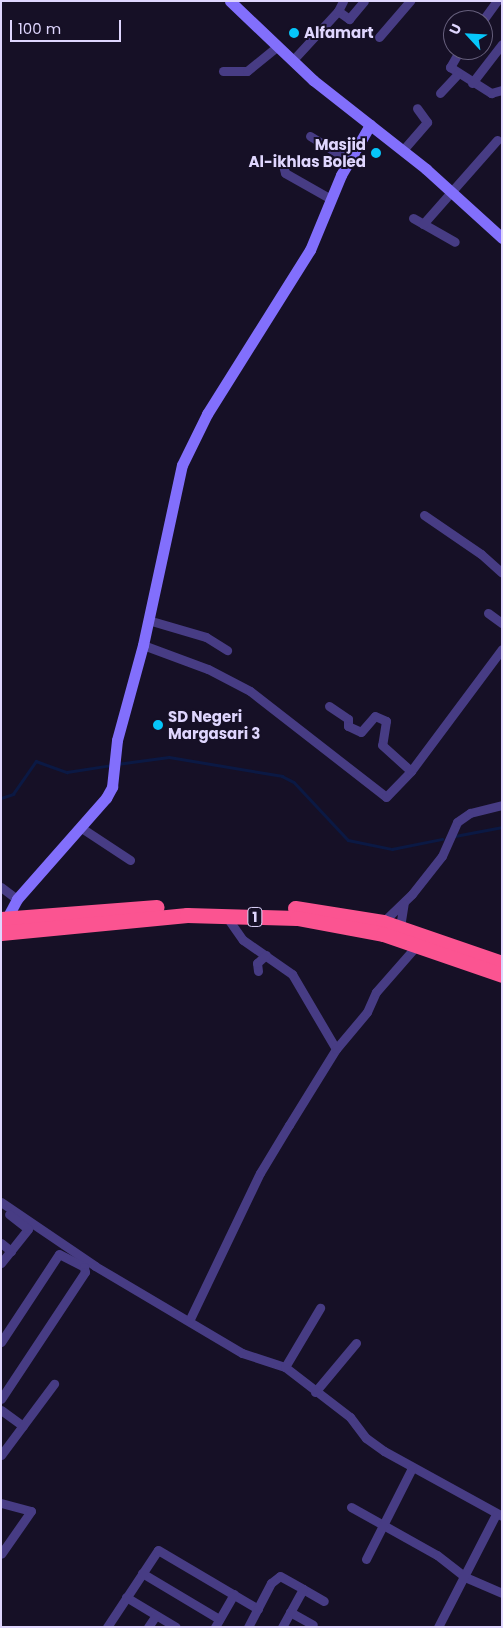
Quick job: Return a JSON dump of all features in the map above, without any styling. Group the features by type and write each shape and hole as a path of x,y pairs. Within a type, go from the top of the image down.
{"highway":[{"name":"1","path":"4,919 188,905 301,908 383,922 502,963"},
{"name":"1","path":"1,933 187,915 297,918 354,927 418,944 502,975"}],"street":[{"path":"230,1 292,61 402,150 502,238"},
{"path":"292,61 338,11 343,1"},
{"path":"338,11 349,18 364,1"},
{"path":"379,37 410,1"},
{"path":"472,83 502,44"},
{"path":"223,71 247,72 277,47"},
{"path":"453,60 449,66 472,83 491,92 502,90"},
{"path":"440,93 458,74"},
{"path":"402,150 427,122 417,108"},
{"path":"4,919 17,899 106,798 114,771 115,753 121,721 143,645 182,466 207,414 310,250 349,160 370,125"},
{"path":"310,136 349,160"},
{"path":"423,224 450,191 497,140"},
{"path":"283,165 285,173 331,199"},
{"path":"413,218 455,242"},
{"path":"424,515 481,554 502,573"},
{"path":"488,613 502,623"},
{"path":"148,620 206,638 227,650"},
{"path":"143,645 208,669 250,692 383,796 388,796 411,771 502,649"},
{"path":"329,706 348,720 348,726 360,732 375,716 386,721 383,747 411,771"},
{"path":"383,922 404,903 442,856 457,822 478,810 502,805"},
{"path":"80,827 130,860"},
{"path":"1,887 17,899"},
{"path":"400,927 404,903"},
{"path":"226,916 243,940 292,974 302,988 336,1049"},
{"path":"189,1322 260,1173 336,1049 367,1012 384,980 418,944"},
{"path":"258,971 257,964 266,955"},
{"path":"1,1202 95,1266 189,1322 251,1358 285,1367 315,1392 350,1417 366,1438 412,1468 499,1515 438,1627"},
{"path":"1,1207 28,1229 1,1263"},
{"path":"1,1243 11,1251"},
{"path":"1,1342 59,1254 86,1270 1,1399"},
{"path":"285,1367 320,1308"},
{"path":"315,1392 356,1343"},
{"path":"1,1454 54,1384"},
{"path":"1,1410 23,1426"},
{"path":"366,1558 412,1468"},
{"path":"1,1503 31,1511 1,1554"},
{"path":"351,1507 438,1555 465,1577 502,1593"},
{"path":"106,1627 156,1551 161,1550 258,1608"},
{"path":"142,1573 217,1623 234,1594"},
{"path":"248,1627 274,1579 280,1576 324,1601"},
{"path":"282,1627 303,1590"},
{"path":"126,1597 176,1627"},
{"path":"290,1612 313,1625"},
{"path":"148,1627 156,1615"}],"waterway":[{"path":"117,764 169,757 282,776 294,782 348,840 392,849 442,839"},
{"path":"1,798 13,794 36,761 67,772 112,765"},
{"path":"455,836 502,827"}],"place":[{"name":"Alfamart","path":"294,33"},
{"name":"Masjid Al-ikhlas Boled","path":"376,153"},
{"name":"SD Negeri Margasari 3","path":"158,725"}]}
